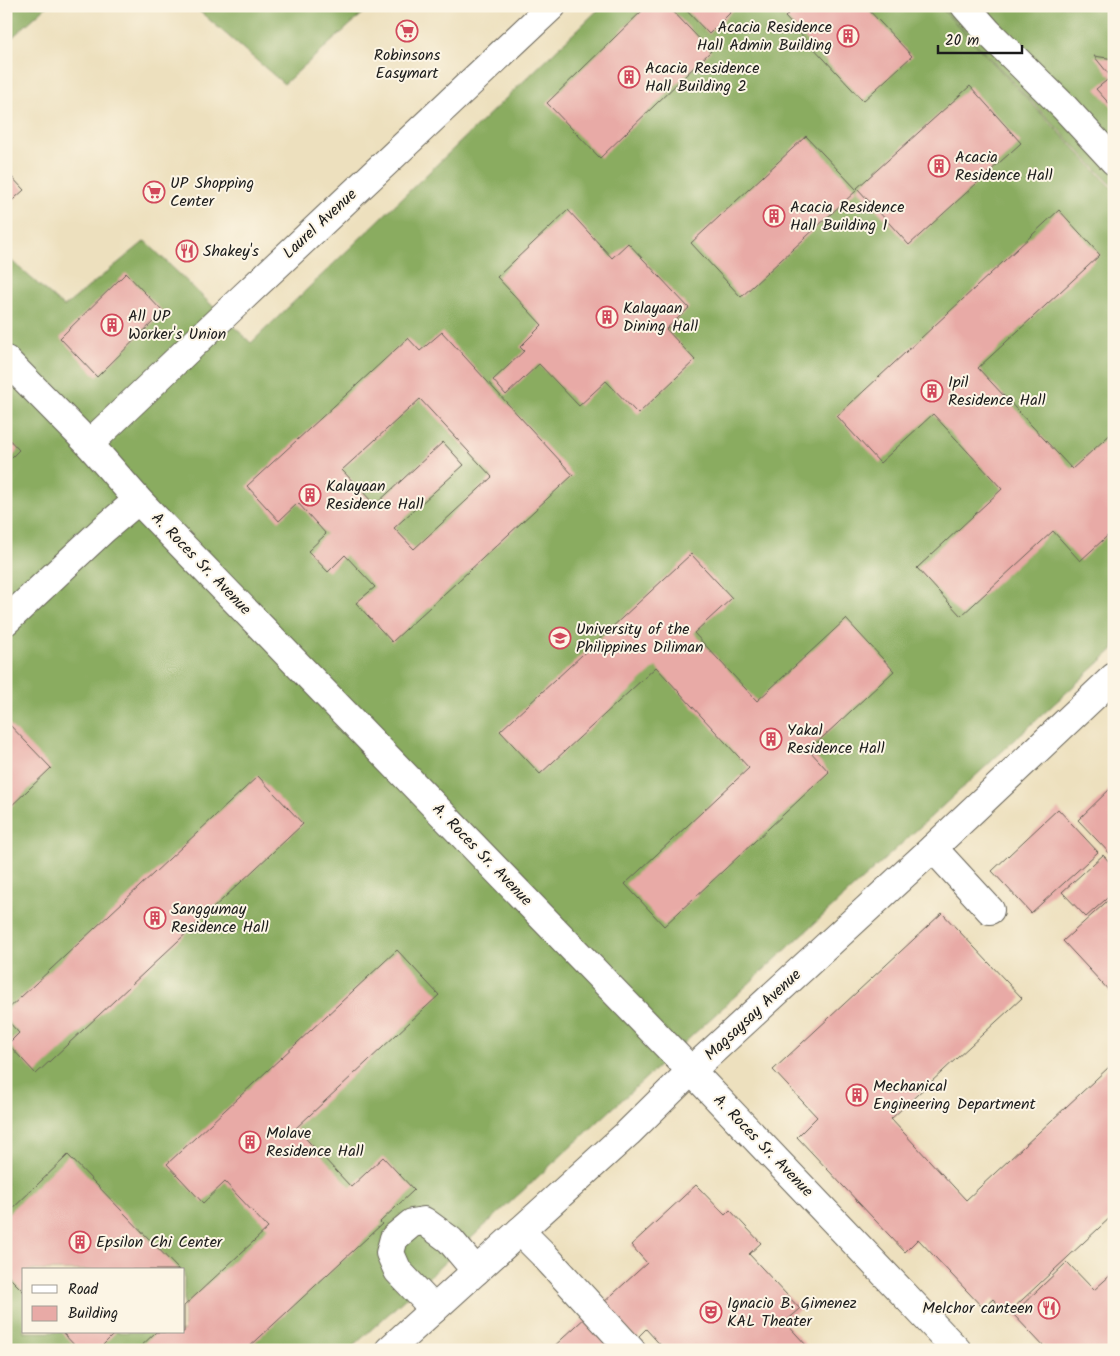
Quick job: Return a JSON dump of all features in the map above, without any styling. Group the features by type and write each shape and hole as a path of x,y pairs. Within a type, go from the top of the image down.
{"street":[{"name":"Laurel Avenue","path":"89,444 258,282 552,6"},
{"path":"965,6 1114,161"},
{"name":"A. Roces Sr. Avenue","path":"6,360 89,444 138,500 691,1071 958,1350"},
{"path":"6,621 104,529 138,500"},
{"name":"Magsaysay Avenue","path":"389,1350 628,1133 691,1071 933,848 1114,677"},
{"path":"933,848 990,910"},
{"path":"434,1309 398,1271 390,1253 394,1238 412,1223 424,1221 450,1240 476,1271"},
{"path":"520,1231 631,1350"}],"green space":[{"path":"6,6 47,6 6,43"},
{"path":"192,6 365,6 368,9 284,84"},
{"name":"University of the Philippines Diliman","path":"602,6 939,6 1114,190 1114,649 349,1350 6,1350 6,256 64,307 145,241 251,343"},
{"path":"940,6 1114,6 1114,187 1104,177"}],"building":[{"name":"Acacia Residence Hall Building 2","path":"647,6 668,6 711,51 600,158 547,103"},
{"path":"682,6 737,6 709,34"},
{"name":"Acacia Residence Hall Admin Building","path":"796,6 865,6 912,56 863,101 785,17"},
{"path":"1094,56 1114,59 1114,109 1096,89 1111,77"},
{"name":"Acacia Residence Hall","path":"970,86 1021,143 909,245 857,188"},
{"name":"Acacia Residence Hall Building 1","path":"806,136 857,190 741,297 691,243"},
{"path":"9,174 24,190 6,206 6,177"},
{"name":"Kalayaan Dining Hall","path":"568,210 612,258 628,243 689,308 666,329 695,360 638,414 606,381 579,406 539,364 506,395 493,380 524,351 520,347 542,325 497,277"},
{"name":"Ipil Residence Hall","path":"1059,210 1100,255 978,368 1072,469 1114,431 1114,506 1112,508 1114,510 1114,530 1080,561 1053,531 961,616 917,568 1002,489 933,414 880,463 837,416"},
{"name":"All UP Worker's Union","path":"126,273 163,312 97,377 60,338"},
{"name":"Kalayaan Residence Hall","path":"442,332 573,475 392,642 356,603 375,587 345,555 328,572 308,551 326,534 298,503 279,521 247,486 408,338 420,351","holes":["420,399 492,477 414,549 394,528 464,465 443,442 375,505 342,470"]},
{"path":"6,436 19,450 6,463"},
{"name":"Yakal Residence Hall","path":"691,554 732,598 694,633 757,701 846,619 894,671 809,750 829,772 664,926 625,884 749,768 656,667 540,774 500,731"},
{"path":"6,721 51,768 6,811"},
{"name":"Sanggumay Residence Hall","path":"258,776 303,824 36,1074 8,1044 19,1033 6,1019 6,1011"},
{"path":"1114,785 1114,858 1078,820"},
{"path":"1058,809 1098,852 1031,913 992,871"},
{"path":"1103,855 1114,867 1114,892 1086,917 1062,892"},
{"path":"1114,895 1114,996 1063,941"},
{"name":"Mechanical Engineering Department","path":"942,913 1022,998 891,1119 966,1200 1109,1067 1114,1072 1114,1214 1007,1314 993,1299 983,1308 918,1239 905,1252 797,1137 817,1117 773,1070"},
{"name":"Molave Residence Hall","path":"397,950 439,995 296,1128 351,1187 383,1157 414,1190 380,1222 382,1224 246,1350 137,1350 154,1334 185,1334 185,1305 268,1228 225,1182 203,1203 167,1164"},
{"name":"Epsilon Chi Center","path":"68,1155 177,1268 22,1268 22,1290 6,1274 6,1215"},
{"path":"696,1185 725,1215 730,1210 761,1243 749,1254 800,1309 785,1322 807,1346 803,1350 665,1350 646,1329 636,1339 603,1303 647,1263 631,1245"},
{"path":"1067,1262 1094,1290 1114,1272 1114,1350 1047,1350 1013,1314"},
{"path":"588,1315 620,1350 550,1350"},
{"path":"64,1334 114,1334 98,1350 79,1350"}],"place":[{"name":"Robinsons Easymart","path":"407,31"},
{"name":"Acacia Residence Hall Admin Building","path":"848,36"},
{"name":"Acacia Residence Hall Building 2","path":"629,77"},
{"name":"Acacia Residence Hall","path":"939,166"},
{"name":"UP Shopping Center","path":"154,192"},
{"name":"Acacia Residence Hall Building 1","path":"774,216"},
{"name":"Shakey's","path":"187,251"},
{"name":"Kalayaan Dining Hall","path":"607,317"},
{"name":"All UP Worker's Union","path":"112,325"},
{"name":"Ipil Residence Hall","path":"932,391"},
{"name":"Kalayaan Residence Hall","path":"310,495"},
{"name":"University of the Philippines Diliman","path":"560,638"},
{"name":"Yakal Residence Hall","path":"771,739"},
{"name":"Sanggumay Residence Hall","path":"155,918"},
{"name":"Mechanical Engineering Department","path":"857,1095"},
{"name":"Molave Residence Hall","path":"250,1142"},
{"name":"Epsilon Chi Center","path":"80,1242"},
{"name":"Melchor canteen","path":"1049,1308"},
{"name":"Ignacio B. Gimenez KAL Theater","path":"711,1312"}]}
